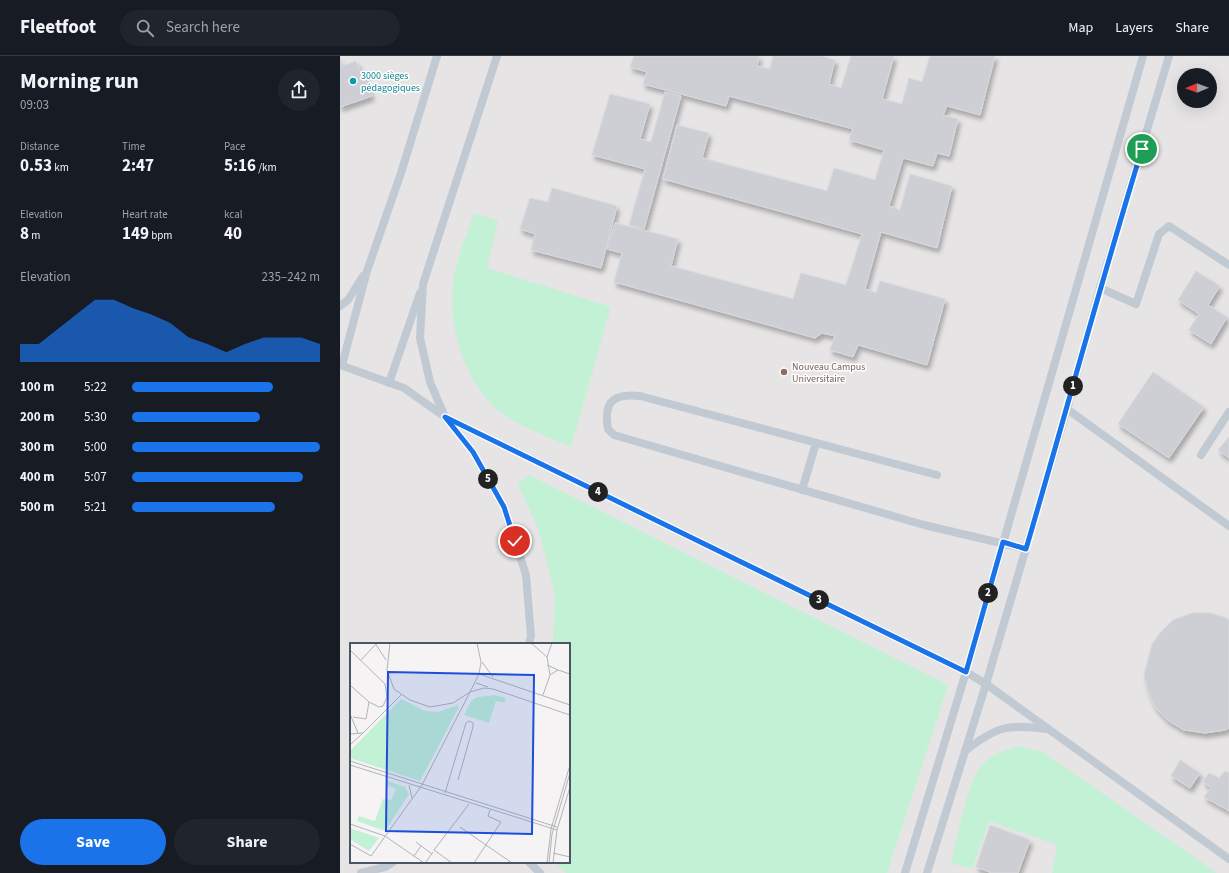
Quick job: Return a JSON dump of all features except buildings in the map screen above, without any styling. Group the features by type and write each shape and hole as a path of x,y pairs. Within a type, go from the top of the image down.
{"lane":[{"path":"438,56 367,271 341,365 404,388 445,417 966,672 986,684 1229,859"},
{"path":"389,383 423,284 496,56"},
{"path":"905,873 966,672 1143,56"},
{"path":"927,873 1026,549 1067,409 1100,288 1169,56"},
{"path":"1100,288 1136,304 1159,234 1169,226 1229,265"},
{"path":"340,306 348,300 367,271"},
{"path":"423,284 420,338 430,382 445,417 473,452 504,507 526,575 531,636 529,643"},
{"path":"937,475 640,396 626,394 616,397 609,406 607,416 608,429 614,435 924,525 1003,542 1026,549"},
{"path":"1067,409 1229,526"},
{"path":"1201,455 1229,412"},
{"path":"802,490 816,443"},
{"path":"965,751 984,736 1001,728 1022,726 1050,730"},
{"path":"361,873 385,867 391,863"},
{"path":"530,863 540,873"}],"shaded area":[{"name":"Nouveau Campus Universitaire","path":"340,56 1229,56 1229,873 340,873"}],"green space":[{"path":"474,213 498,221 487,268 611,307 571,447 530,429 510,418 493,406 472,379 465,363 455,328 452,293 458,260"},
{"path":"529,475 948,685 887,873 566,873 555,863 570,863 570,643 553,643 555,594 539,531 518,484"},
{"path":"1019,746 1043,752 1217,873 1052,873 1057,845 989,821 972,869 951,863 967,797 976,773 985,762 994,756 1003,751"}],"place":[{"name":"3000 sièges pédagogiques","path":"353,81"},
{"name":"Nouveau Campus Universitaire","path":"784,372"}],"route":[{"path":"515,541 504,507 473,452 445,417 966,672 1003,542 1026,549 1067,409 1100,288 1142,149"}]}
